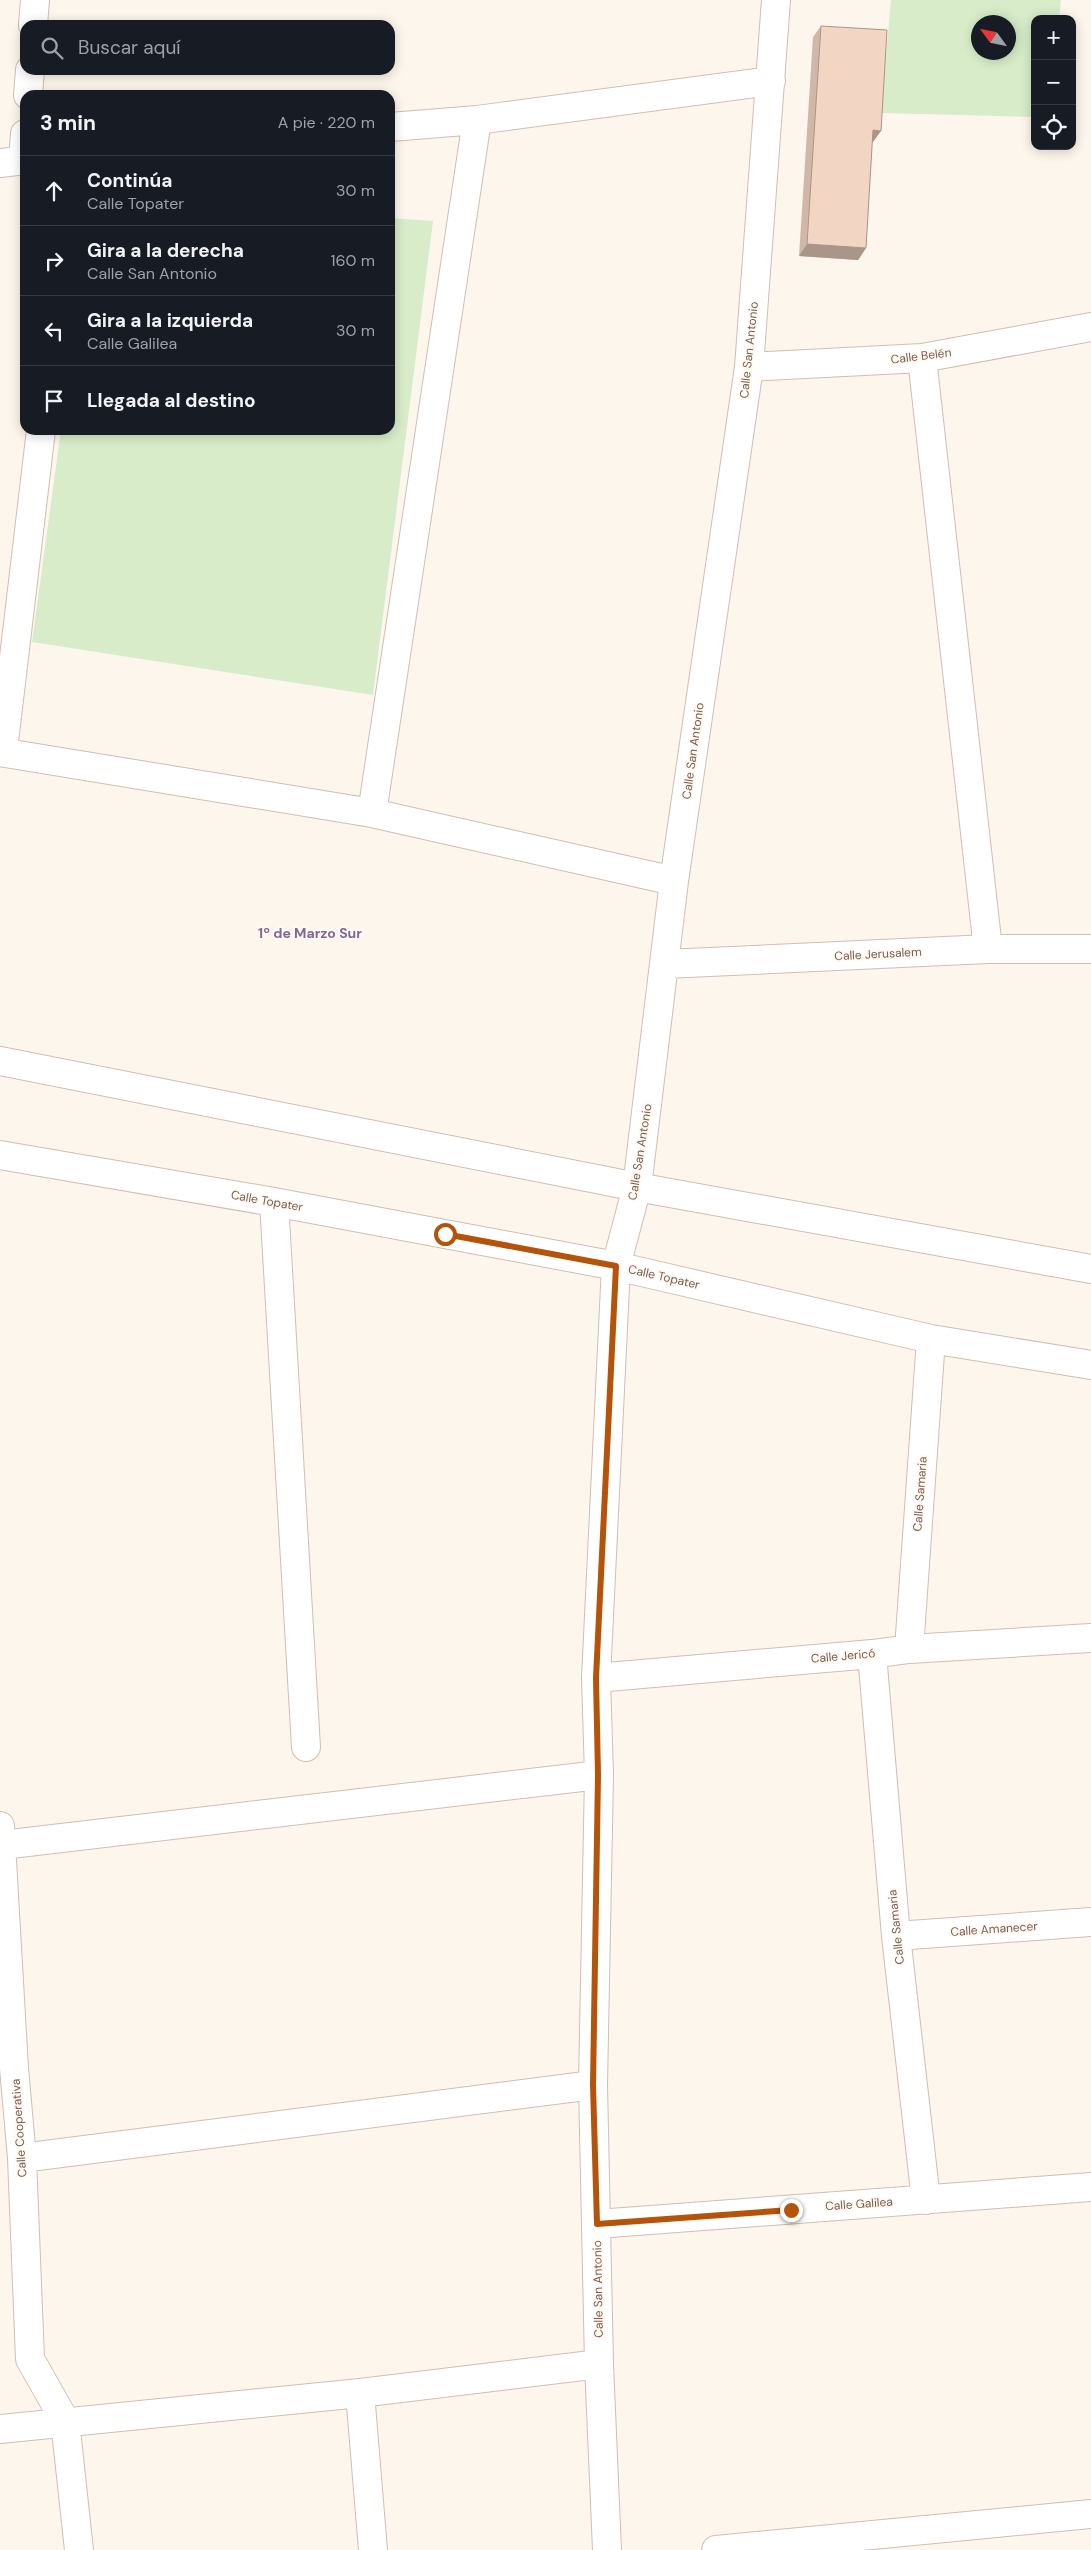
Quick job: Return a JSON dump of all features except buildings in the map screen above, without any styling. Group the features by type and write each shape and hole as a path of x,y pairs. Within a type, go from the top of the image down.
{"street":[{"path":"33,20 35,0"},
{"name":"Calle San Antonio","path":"607,2550 599,2364 593,2085 598,1775 596,1678 616,1266 637,1187 666,964 674,881 749,367 772,81 776,0"},
{"path":"28,90 30,75"},
{"path":"395,127 477,120 772,81"},
{"path":"372,812 477,120"},
{"name":"Calle Belén","path":"749,367 922,358 1091,327"},
{"path":"922,358 988,949"},
{"path":"40,435 1,751 372,812 674,881"},
{"name":"Calle Jerusalem","path":"666,964 988,949 1091,949"},
{"path":"0,1061 637,1187 1091,1269"},
{"name":"Calle Topater","path":"0,1155 274,1202 616,1266 931,1339 1091,1365"},
{"path":"274,1202 306,1747"},
{"name":"Calle Samaria","path":"909,1649 931,1339"},
{"name":"Calle Jericó","path":"596,1678 872,1654 909,1649 1091,1638"},
{"name":"Calle Samaria","path":"872,1654 896,1936 926,2200"},
{"path":"1,1836 598,1775"},
{"name":"Calle Cooperativa","path":"1,1836 7,2069 22,2158 30,2359 65,2422"},
{"name":"Calle Amanecer","path":"896,1936 1091,1922"},
{"path":"22,2158 593,2085"},
{"name":"Calle Galilea","path":"597,2224 1091,2187"},
{"path":"0,2429 360,2392 599,2364"},
{"path":"360,2392 373,2550"},
{"path":"65,2422 79,2550"},
{"path":"716,2550 1091,2514"}],"green space":[{"path":"891,0 1061,0 1059,15 1031,15 1031,117 881,113"},
{"path":"395,218 433,221 373,695 32,642 60,435 395,435"}],"district":[{"name":"1º de Marzo Sur","path":"310,933"}],"route":[{"path":"445,1234 616,1266 596,1678 598,1775 593,2085 597,2224 791,2210"}]}
